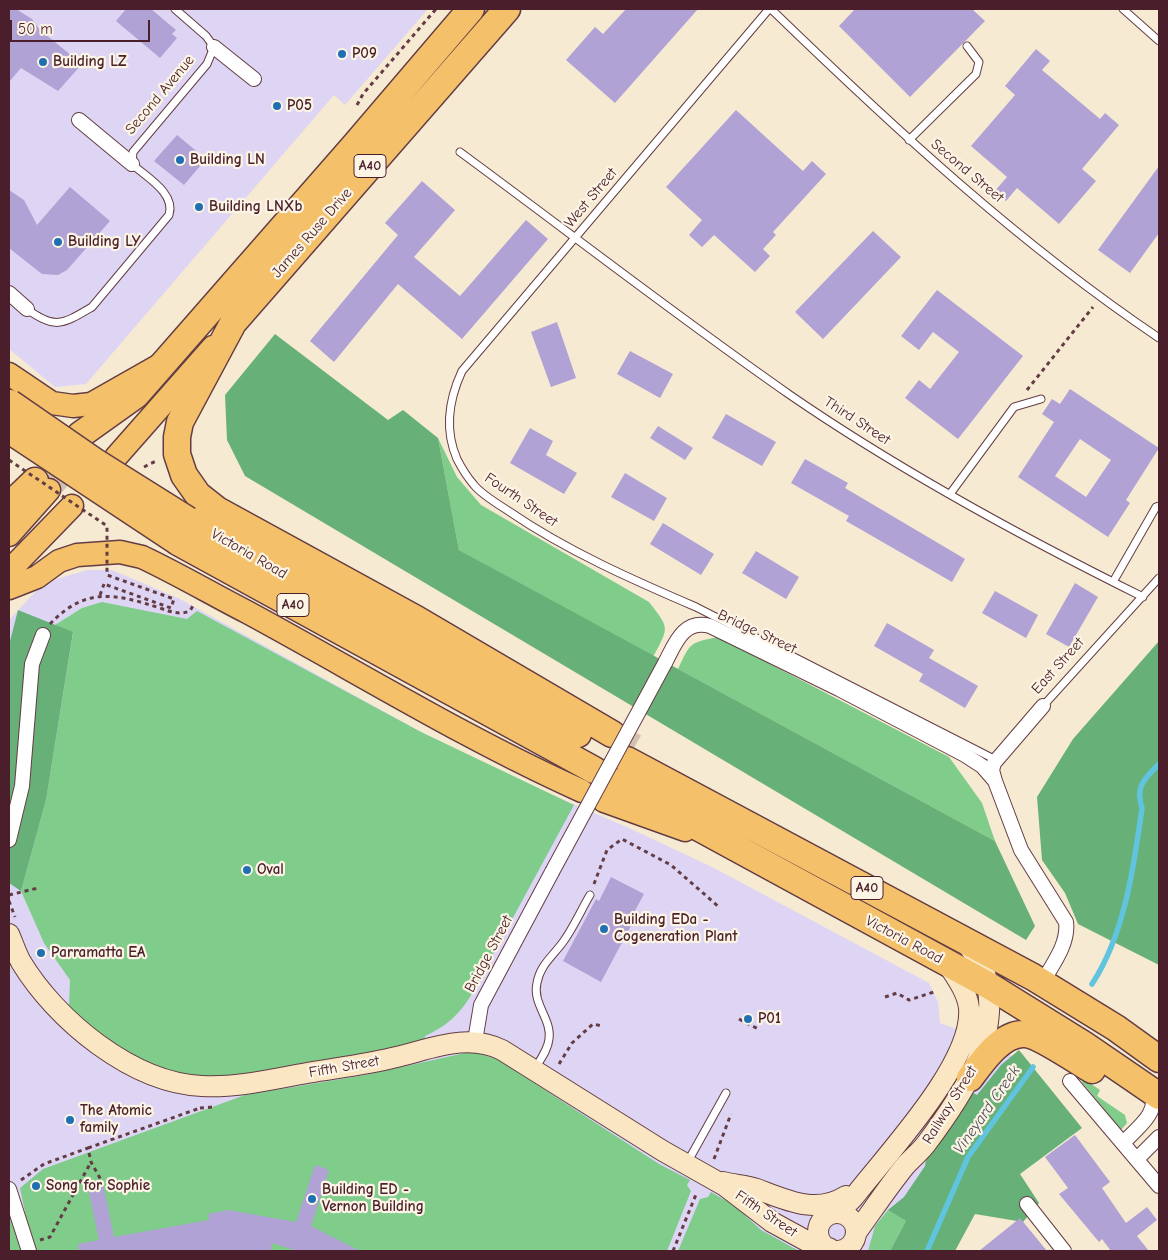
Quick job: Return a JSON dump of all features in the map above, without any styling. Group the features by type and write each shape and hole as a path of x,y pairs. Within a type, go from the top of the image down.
{"highway":[{"name":"James Ruse Drive","path":"86,439 136,395 166,362 471,9"},
{"name":"James Ruse Drive","path":"233,323 507,9"},
{"name":"A40","path":"233,323 180,422 177,454 184,475 198,495 217,510 416,619 609,767"},
{"name":"Victoria Road","path":"9,402 94,461 183,531"},
{"name":"Victoria Road","path":"9,430 183,531 609,767 733,848 988,985 1083,1044 1155,1103"},
{"path":"9,506 42,486"},
{"name":"Victoria Road","path":"609,767 737,804 772,838 1038,980 1116,1028 1159,1059"},
{"path":"970,1078 986,1058 1002,1043 1013,1036 1027,1034 1155,1103"}],"main road":[{"name":"James Ruse Drive","path":"116,457 233,323"},
{"path":"9,374 52,403 73,406 91,404 166,362"},
{"path":"9,535 42,486"},
{"path":"9,571 72,506"},
{"path":"9,588 37,577 59,561 78,554 120,552 142,558 307,645 444,722 535,769 609,767"}],"street":[{"name":"Second Avenue","path":"214,47 254,79"},
{"name":"Second Avenue","path":"80,120 132,164"},
{"name":"Second Avenue","path":"9,293 27,309"},
{"name":"Bridge Street","path":"475,1041 481,1005 552,872 684,630 699,624 710,626 839,689 965,755 982,766 995,780 1021,850 1066,922 1059,954 1038,980"},
{"path":"9,840 22,786 32,664 43,634"},
{"name":"East Street","path":"996,760 1043,706"},
{"path":"995,780 992,767 996,760"},
{"name":"Fifth Street","path":"9,934 21,961 32,977 68,1018 87,1035 133,1068 156,1078 177,1083 218,1086 263,1081 349,1067 452,1043 475,1041 493,1046 709,1176 784,1209 804,1214 830,1214"},
{"path":"962,938 985,972 988,985"},
{"path":"947,963 962,987 969,1008"},
{"path":"969,1008 976,995 988,985 1006,976 1038,980"},
{"name":"Railway Street","path":"856,1240 906,1165 926,1144 970,1078 982,1048 989,1021 988,985"},
{"name":"Railway Street","path":"830,1214 849,1202 916,1119 957,1057 966,1033 969,1008"},
{"path":"1070,1081 1159,1186"},
{"path":"1123,1143 1155,1103"},
{"path":"1137,1159 1159,1137"},
{"path":"709,1176 756,1189 794,1203 812,1205 836,1201 862,1186"},
{"name":"Fifth Street","path":"709,1176 772,1222 814,1245 831,1250"},
{"path":"12,1186 28,1248"},
{"path":"1027,1204 1064,1251"},
{"path":"841,1213 848,1216 855,1226 856,1240 846,1248 831,1250 821,1241 818,1230 822,1220 830,1214 841,1213"}],"lane":[{"name":"Second Avenue","path":"27,309 44,322 59,322 77,316 92,307 169,215 172,208 168,196 132,164 133,152 207,64 214,47 206,36 174,9"},
{"name":"Second Street","path":"770,9 909,140 975,197 1101,296 1159,338"},
{"name":"West Street","path":"449,412 453,391 462,371 770,9"},
{"path":"1123,9 1158,38"},
{"path":"909,140 976,74 980,62 967,46"},
{"name":"Third Street","path":"460,152 682,318 792,396 905,469 1022,536 1143,597"},
{"path":"950,494 1014,407 1041,399"},
{"name":"Fourth Street","path":"449,412 450,436 457,459 474,486 532,527 650,587"},
{"path":"1113,582 1156,507 1159,506"},
{"name":"East Street","path":"1043,706 1159,578"},
{"name":"Bridge Street","path":"650,587 696,607 996,760"},
{"path":"534,1070 548,1045 550,1034 549,1027 537,1000 536,984 547,960 567,936 590,895"},
{"path":"687,1164 726,1093"}],"path":[{"path":"357,105 363,94 436,9"},
{"path":"1023,395 1101,296"},
{"path":"140,468 161,459"},
{"path":"9,460 107,526 107,575 174,600 171,608 104,584 100,595"},
{"path":"43,634 62,613 85,598 100,595 124,597 177,614 190,610 196,602"},
{"path":"590,895 606,850 622,839 671,865 719,907"},
{"path":"9,895 38,888"},
{"path":"885,997 897,993 909,1000 937,991"},
{"path":"739,1019 760,1030"},
{"path":"557,1068 572,1043 593,1024 602,1026"},
{"path":"12,1186 44,1164 200,1108"},
{"path":"673,1251 709,1176 730,1116"},
{"path":"88,1148 91,1162 101,1180 99,1185"},
{"path":"28,1248 50,1237 91,1162"}],"shaded area":[{"path":"9,9 427,10 345,105 334,95 86,384 55,387 9,349"},
{"path":"87,570 112,570 180,599 421,732 534,787 629,828 712,867 929,983 938,1002 940,1023 991,1042 1019,1060 899,1251 9,1251 9,620 35,592 57,579"}],"green space":[{"path":"275,334 388,420 403,410 438,438 459,550 995,841 1035,926 1026,940 245,476 227,440 225,395"},
{"path":"438,438 457,477 481,505 649,602 661,618 665,628 662,640 653,657 459,550"},
{"path":"102,602 187,619 197,611 421,732 574,805 470,997 461,1010 450,1020 439,1029 425,1036 424,1042 346,1059 211,1079 173,1076 98,1037 69,1006 70,980 44,943 21,891 46,800 73,633 55,625 82,608"},
{"path":"18,610 73,632 46,800 21,891 9,883 9,645"},
{"path":"718,637 949,757 982,803 995,841 678,669 692,645"},
{"path":"1159,641 1159,965 1078,924 1065,893 1042,860 1037,797 1073,739"},
{"path":"1019,1050 1082,1128 1020,1174 1039,1203 1023,1222 975,1214 955,1251 890,1251 906,1221 888,1210 904,1197 925,1166 927,1150 967,1089 977,1095 1001,1065"},
{"path":"465,1053 476,1053 497,1059 659,1164 690,1180 687,1185 691,1191 667,1251 33,1251 20,1188 43,1169 245,1095 365,1075"},
{"path":"1084,1079 1100,1090 1097,1096 1125,1115 1127,1123 1121,1130 1082,1082"},
{"path":"711,1192 735,1206 761,1230 799,1251 678,1251 700,1199 708,1197"},
{"path":"888,1210 906,1221 890,1251 868,1251 875,1226"},
{"path":"9,1214 23,1251 10,1251"}],"building":[{"name":"Building LZ","path":"9,9 16,9 32,19 40,30 82,64 58,91 21,68 9,82"},
{"path":"126,9 151,9 176,30 172,34 177,38 160,58 116,21"},
{"path":"626,9 698,9 615,103 566,60 595,27 603,34"},
{"path":"855,9 972,9 985,21 910,97 839,26"},
{"path":"1036,49 1050,61 1042,70 1100,119 1105,113 1119,125 1082,169 1096,181 1059,224 1017,188 1006,201 994,192 1007,177 971,146 1015,95 1005,86"},
{"path":"736,110 803,171 812,161 826,174 773,232 776,235 763,249 770,256 755,272 714,235 702,247 689,235 702,220 666,187"},
{"name":"Building LN","path":"177,135 206,159 184,185 154,161"},
{"path":"1159,166 1159,233 1130,273 1098,250"},
{"path":"422,181 455,210 414,257 460,296 526,220 548,239 462,339 398,284 334,362 310,341 398,235 385,223"},
{"name":"Building LY","path":"70,187 110,221 67,270 58,275 42,274 9,248 9,190 24,200 37,225"},
{"path":"873,231 901,257 823,339 795,312"},
{"path":"937,290 1023,356 958,439 905,398 919,380 930,389 959,352 933,332 919,350 901,336"},
{"path":"557,322 576,378 551,387 531,332"},
{"path":"630,351 673,374 660,398 617,374"},
{"path":"1070,389 1159,448 1126,500 1130,503 1108,537 1018,477 1054,422 1042,414 1052,399 1060,404","holes":["1080,439 1111,460 1086,497 1055,476"]},
{"path":"726,414 776,442 762,466 712,438"},
{"path":"658,426 693,448 685,460 650,438"},
{"path":"530,428 553,441 546,455 577,473 564,494 510,463"},
{"path":"805,459 848,483 845,488 965,559 952,582 846,521 849,516 791,483"},
{"path":"625,473 667,498 654,521 611,497"},
{"path":"663,523 714,554 701,575 650,544"},
{"path":"756,551 799,577 786,599 742,573"},
{"path":"1075,583 1098,597 1069,647 1046,634"},
{"path":"995,591 1038,615 1026,638 982,613"},
{"path":"887,623 934,650 929,658 978,686 965,708 919,681 923,674 874,646"},
{"name":"Building EDa - Cogeneration Plant","path":"611,877 644,894 631,918 634,920 601,982 563,961 596,899 599,901"},
{"path":"1075,1135 1110,1182 1102,1188 1126,1223 1147,1207 1157,1220 1137,1236 1149,1251 1111,1251 1102,1239 1099,1242 1059,1194 1068,1188 1045,1157"},
{"name":"Building ED - Vernon Building","path":"315,1165 329,1170 311,1226 360,1251 297,1251 272,1243 271,1251 79,1251 78,1244 99,1240 88,1188 103,1184 114,1237 209,1220 208,1214 228,1210 296,1222"},
{"path":"1020,1218 1047,1251 979,1251"}],"waterway":[{"name":"Vineyard Creek","path":"1092,984 1113,943 1126,899 1142,808 1140,789 1145,779 1159,764"},
{"name":"Vineyard Creek","path":"927,1251 968,1157 1033,1067"}],"tunnel":[{"path":"49,490 92,443"},
{"path":"612,734 635,747"}],"place":[{"name":"P09","path":"342,54"},
{"name":"Building LZ","path":"43,62"},
{"name":"P05","path":"277,106"},
{"name":"Building LN","path":"180,160"},
{"name":"Building LNXb","path":"199,207"},
{"name":"Building LY","path":"58,242"},
{"name":"Oval","path":"247,870"},
{"name":"Building EDa - Cogeneration Plant","path":"604,929"},
{"name":"Parramatta EA","path":"41,953"},
{"name":"P01","path":"748,1019"},
{"name":"The Atomic family","path":"70,1120"},
{"name":"Song for Sophie","path":"36,1186"},
{"name":"Building ED - Vernon Building","path":"312,1199"}]}
